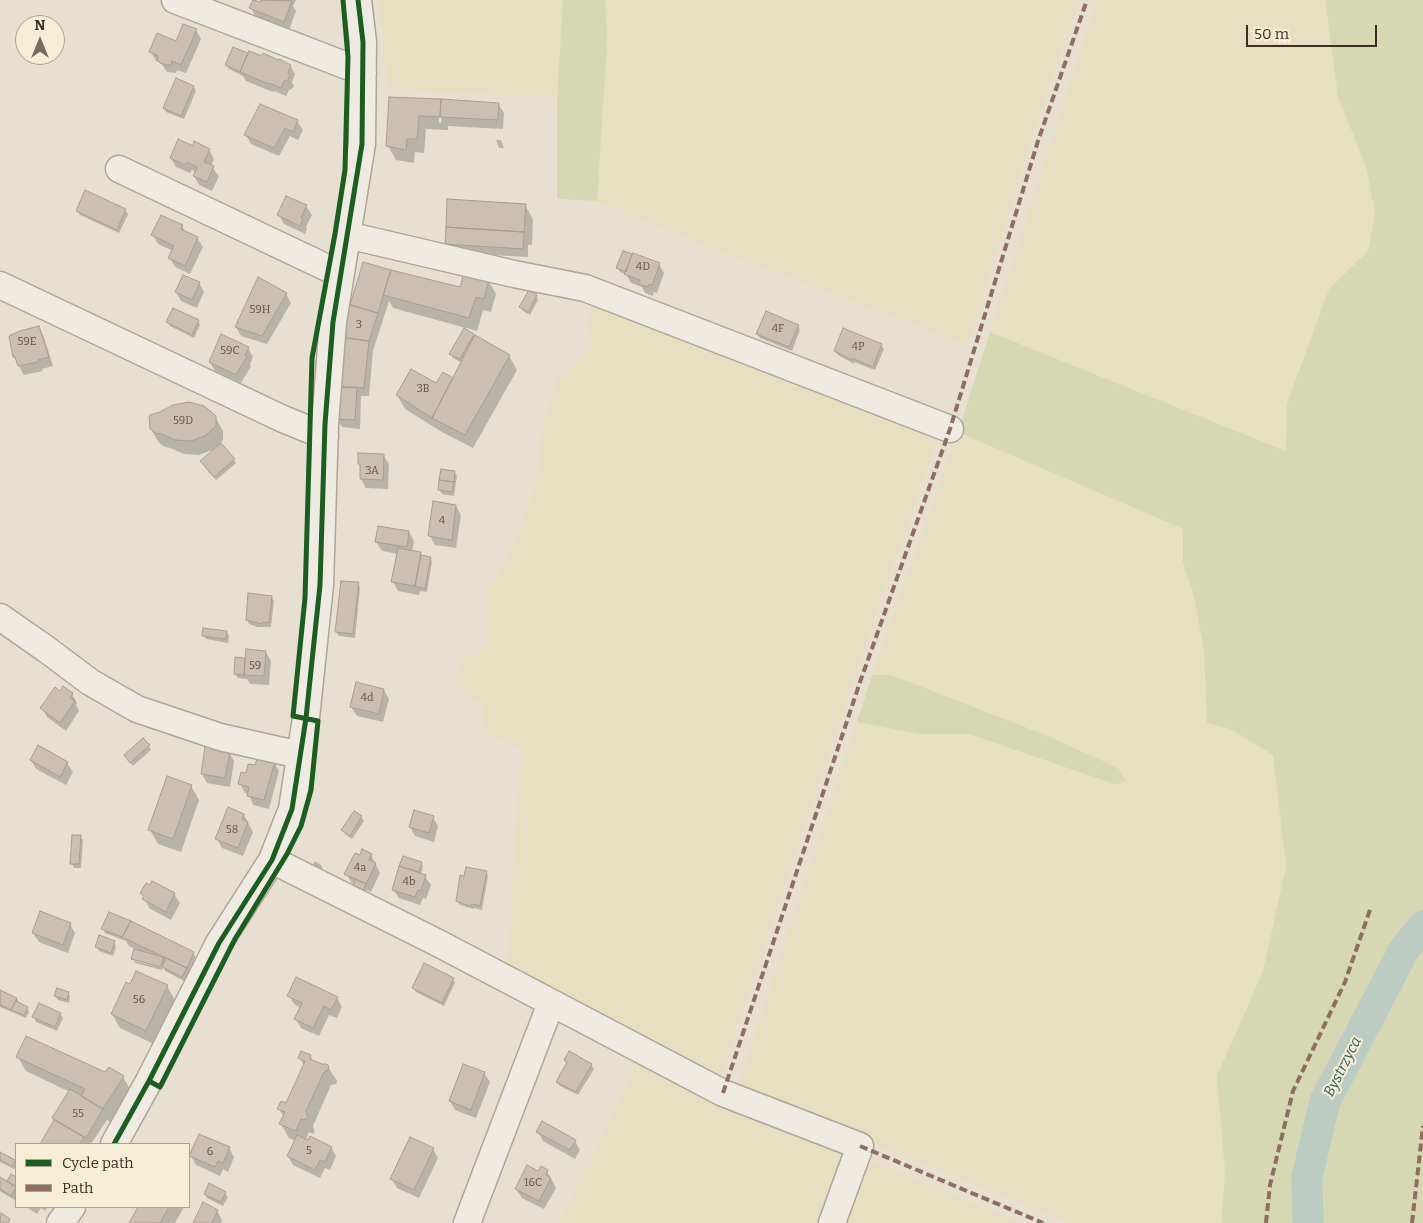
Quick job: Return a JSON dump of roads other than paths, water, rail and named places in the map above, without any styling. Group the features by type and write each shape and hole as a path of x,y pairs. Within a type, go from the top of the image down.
{"street":[{"path":"175,0 362,72"},
{"path":"115,1143 149,1081 219,943 272,860 292,810 320,585 325,436 332,322 362,144 363,42 358,0"},
{"path":"119,169 340,274"},
{"path":"347,235 514,274 585,288 950,429"},
{"path":"0,285 288,421 325,436"},
{"path":"0,618 46,648 90,682 137,708 220,737 300,755"},
{"path":"272,860 438,943 723,1093 860,1146 832,1223"},
{"path":"467,1223 550,1003"},
{"path":"60,1223 71,1208"}],"waterway":[{"name":"Bystrzyca","path":"1308,1223 1307,1177 1325,1101 1404,950 1423,926"}]}
